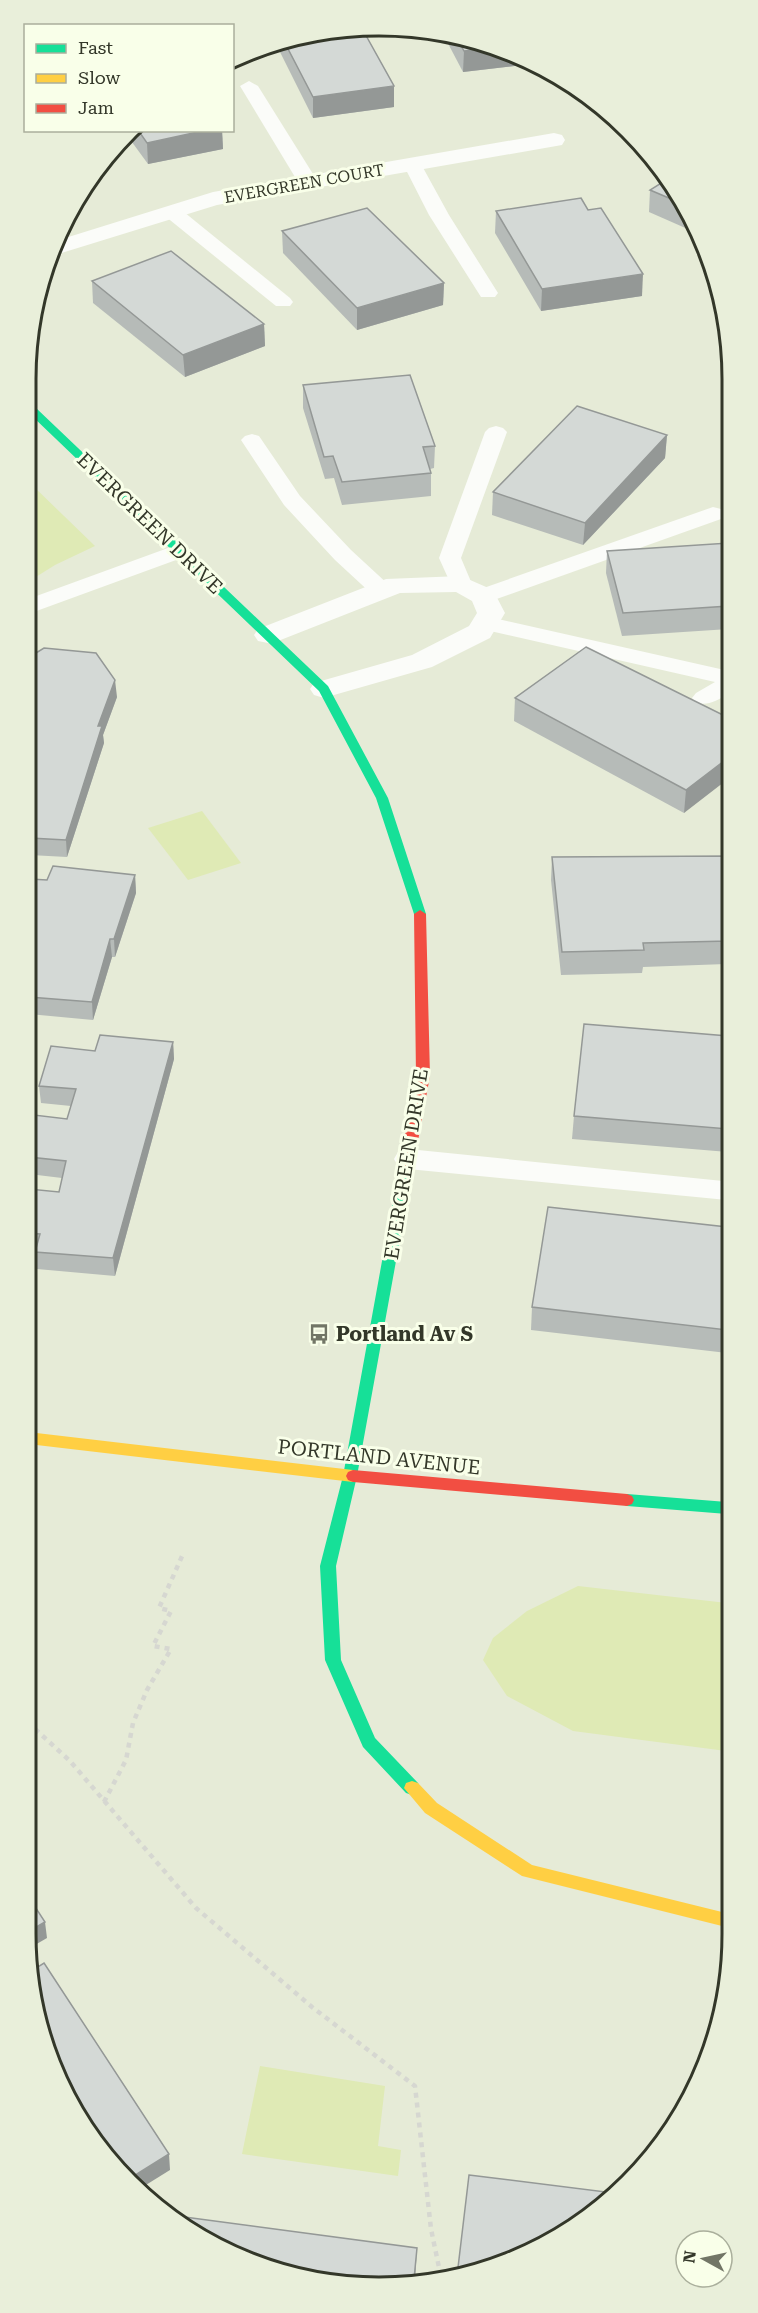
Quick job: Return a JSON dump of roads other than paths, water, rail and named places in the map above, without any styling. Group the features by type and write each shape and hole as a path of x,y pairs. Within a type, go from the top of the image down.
{"street":[{"name":"EVERGREEN COURT","path":"63,247 213,199 554,140"},
{"name":"EVERGREEN DRIVE","path":"36,414 324,689 382,798 422,921 423,1076 350,1476 328,1566 333,1660 369,1742 431,1808 528,1871 722,1919"},
{"path":"268,635 396,585 476,601 480,632 422,661 324,689"},
{"name":"PORTLAND AVENUE","path":"36,1439 350,1476 722,1508"}],"lane":[{"path":"249,86 308,182"},
{"path":"412,164 439,216 488,293"},
{"path":"172,212 283,302"},
{"path":"496,432 450,558 476,601 722,676"},
{"path":"252,440 292,500 343,555 382,591"},
{"path":"476,601 712,514"},
{"path":"36,604 179,551"},
{"path":"704,698 722,688"},
{"path":"408,1159 722,1191"}],"place":[{"name":"Portland Av S","path":"319,1334"}]}
